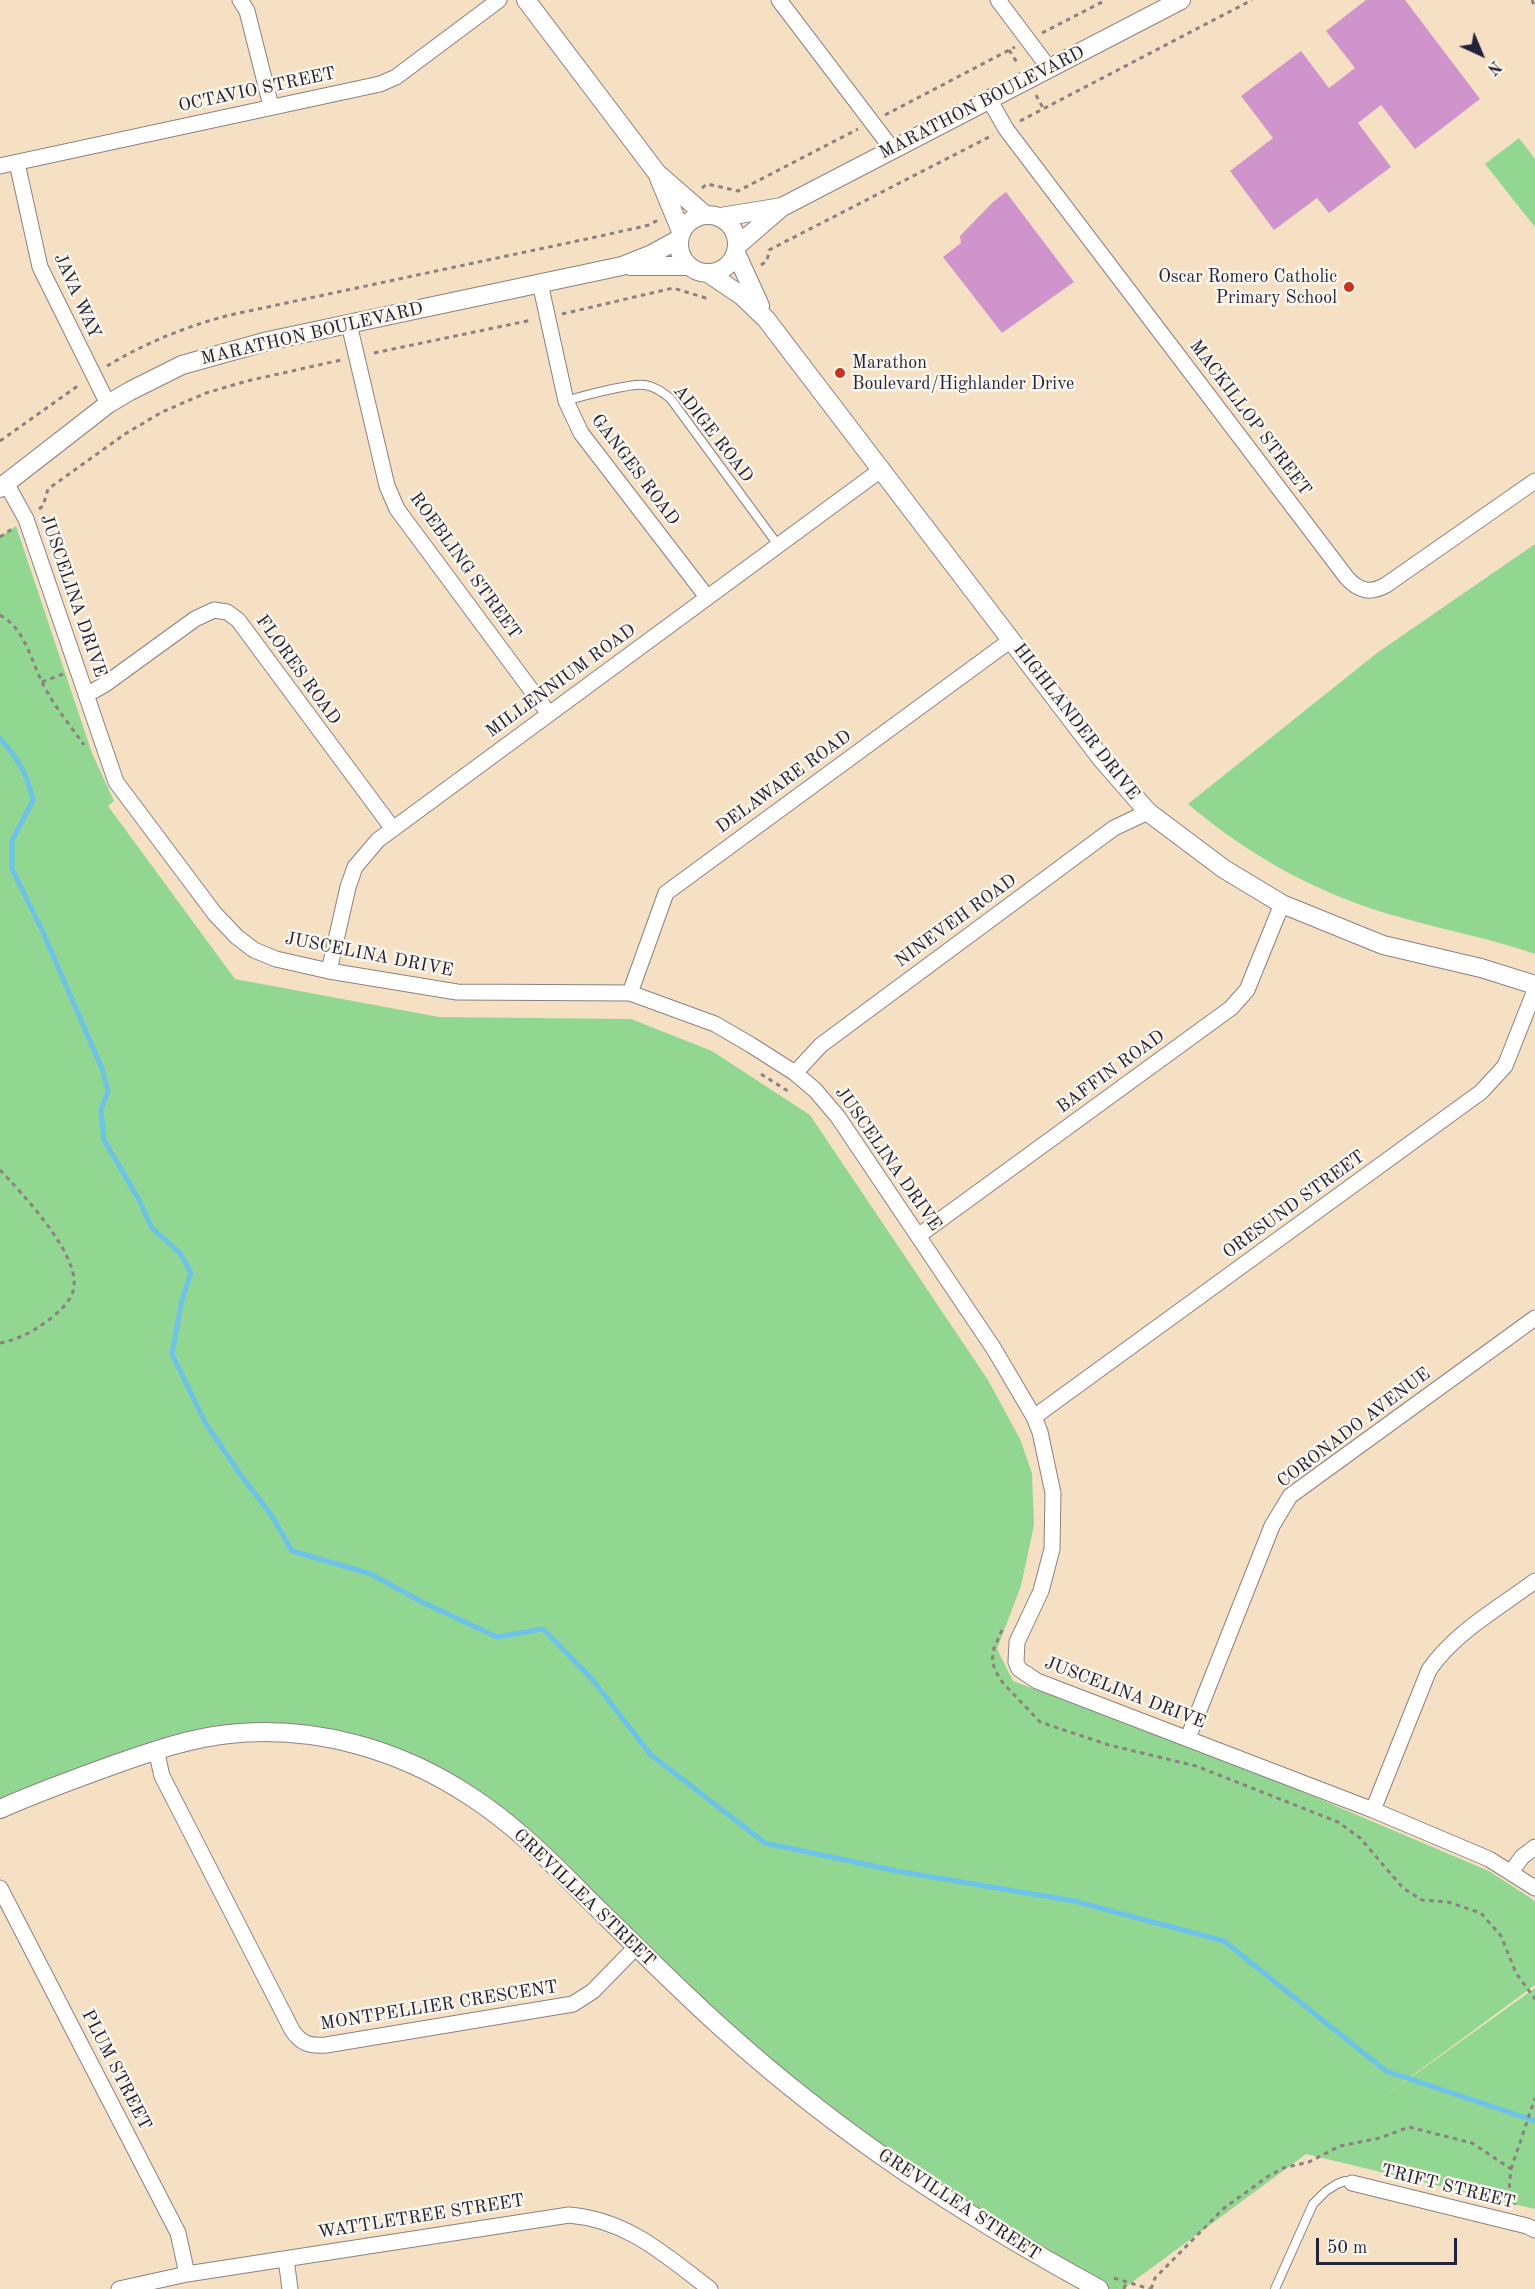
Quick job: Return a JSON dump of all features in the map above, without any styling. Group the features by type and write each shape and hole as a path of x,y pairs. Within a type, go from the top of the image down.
{"street":[{"path":"240,0 247,11 271,106"},
{"name":"OCTAVIO STREET","path":"0,166 380,84 396,78 499,0"},
{"path":"526,0 657,173 688,199 734,228 737,249 725,268 701,273 688,266 680,254 680,235 657,173"},
{"path":"779,0 893,150"},
{"path":"998,0 1049,68"},
{"name":"MARATHON BOULEVARD","path":"737,249 782,207 1181,0"},
{"name":"MACKILLOP STREET","path":"989,99 1006,129 1100,254 1347,578 1359,589 1370,591 1386,585 1535,481"},
{"name":"JAVA WAY","path":"17,163 40,267 108,404"},
{"name":"MARATHON BOULEVARD","path":"713,216 782,207"},
{"path":"680,235 695,217 713,216"},
{"name":"MARATHON BOULEVARD","path":"3,485 108,404 182,365 239,348 622,266 652,254 680,235"},
{"name":"HIGHLANDER DRIVE","path":"737,249 766,319"},
{"name":"MARATHON BOULEVARD","path":"622,266 688,266"},
{"name":"HIGHLANDER DRIVE","path":"708,273 742,296 766,319 1101,758 1148,812 1224,869 1282,904 1383,945 1481,968 1535,985"},
{"name":"GANGES ROAD","path":"540,283 566,400 581,434 707,597"},
{"name":"ROEBLING STREET","path":"349,324 387,486 397,509 549,714"},
{"name":"MILLENNIUM ROAD","path":"329,971 348,887 355,867 378,840 882,469"},
{"name":"JUSCELINA DRIVE","path":"3,485 26,519 116,782 215,914 237,937 254,950 329,971 458,992 630,993 715,1024 795,1073 815,1090 838,1117 994,1349 1034,1417 1040,1432 1053,1493 1053,1534 1049,1562 1041,1591 1017,1641 1016,1662 1019,1669 1037,1681 1373,1810 1489,1859 1535,1888"},
{"name":"FLORES ROAD","path":"86,695 104,685 195,619 214,610 227,612 238,620 393,829"},
{"name":"DELAWARE ROAD","path":"630,993 666,893 1011,640"},
{"name":"NINEVEH ROAD","path":"795,1073 821,1045 1114,828 1148,812"},
{"name":"BAFFIN ROAD","path":"918,1236 1231,1008 1247,990 1282,904"},
{"name":"ORESUND STREET","path":"1034,1417 1482,1092 1505,1065 1535,990"},
{"name":"CORONADO AVENUE","path":"1188,1738 1272,1526 1290,1496 1535,1318"},
{"path":"1373,1810 1429,1670 1440,1654 1459,1637 1535,1581"},
{"name":"GREVILLEA STREET","path":"0,1809 156,1750 196,1739 228,1734 296,1733 358,1744 404,1760 472,1797 504,1822 551,1862 690,1999 760,2061 860,2141 922,2185 989,2228 1103,2282"},
{"name":"MONTPELLIER CRESCENT","path":"156,1750 162,1776 292,2030 298,2040 304,2043 313,2046 326,2045 573,2004 593,1991 636,1947"},
{"path":"1511,1872 1522,1857 1535,1847"},
{"name":"PLUM STREET","path":"0,1888 178,2233 187,2274"},
{"name":"TRIFT STREET","path":"1352,2183 1535,2230"},
{"name":"WATTLETREE STREET","path":"119,2289 187,2274 569,2215 589,2217 622,2227 640,2237 710,2289"},
{"path":"286,2259 290,2289"}],"lane":[{"name":"ADIGE ROAD","path":"566,400 643,384 658,388 670,398 778,545"},
{"path":"1275,2289 1313,2204 1337,2184 1345,2181 1352,2183"}],"path":[{"path":"688,199 707,184 738,191 1106,0"},
{"path":"1532,0 1535,7"},
{"path":"0,441 109,364 152,342 200,323 605,236 649,225 673,211"},
{"path":"0,615 8,619 25,640 42,682 88,751"},
{"path":"42,682 77,668"},
{"path":"761,1073 798,1099"},
{"path":"0,1170 49,1226 66,1257 74,1279 74,1286 66,1304 37,1329 21,1338 0,1343"},
{"path":"1005,1624 994,1648 992,1661 1003,1683 1040,1722 1108,1745 1196,1766 1338,1822 1360,1838 1403,1888 1422,1900 1448,1902 1480,1912 1501,1936 1516,1972 1535,1999"},
{"path":"1521,2207 1513,2203 1509,2195 1511,2169 1535,2098"},
{"path":"1103,2282 1126,2283 1151,2289 1155,2278 1223,2209 1283,2168 1310,2162 1340,2146 1380,2138 1409,2127 1472,2143 1511,2169"},
{"path":"1124,2289 1126,2283"}],"green space":[{"path":"1519,138 1535,159 1535,227 1485,164"},
{"path":"16,526 92,753 114,801 108,806 235,979 439,1017 631,1019 712,1051 810,1115 988,1380 1020,1439 1032,1473 1034,1525 1021,1586 997,1649 1013,1681 1263,1775 1489,1871 1535,1901 1535,1985 1382,2098 1535,1988 1535,2209 1306,2154 1123,2289 1100,2289 1034,2253 759,2058 470,1788 277,1726 55,1777 0,1798 0,537"},
{"path":"1535,544 1535,954 1376,910 1318,888 1237,842 1188,804 1377,653"}],"building":[{"path":"1366,0 1405,0 1480,99 1415,149 1381,105 1358,123 1391,167 1329,213 1317,198 1274,230 1230,171 1273,138 1241,96 1301,51 1329,88 1355,68 1326,31"},
{"path":"1006,192 1074,282 1002,333 943,257 961,243 960,236"}],"waterway":[{"path":"0,739 12,752 21,767 33,800 12,841 12,869 42,930 103,1071 108,1091 101,1110 104,1140 138,1198 152,1228 180,1253 191,1273 182,1300 172,1354 206,1424 272,1516 292,1551 371,1574 422,1602 497,1637 543,1629 592,1679 651,1755 765,1843 897,1871 1074,1901 1224,1941 1386,2071 1535,2121"}],"place":[{"name":"Oscar Romero Catholic Primary School","path":"1349,287"},
{"name":"Marathon Boulevard/Highlander Drive","path":"840,373"}]}
